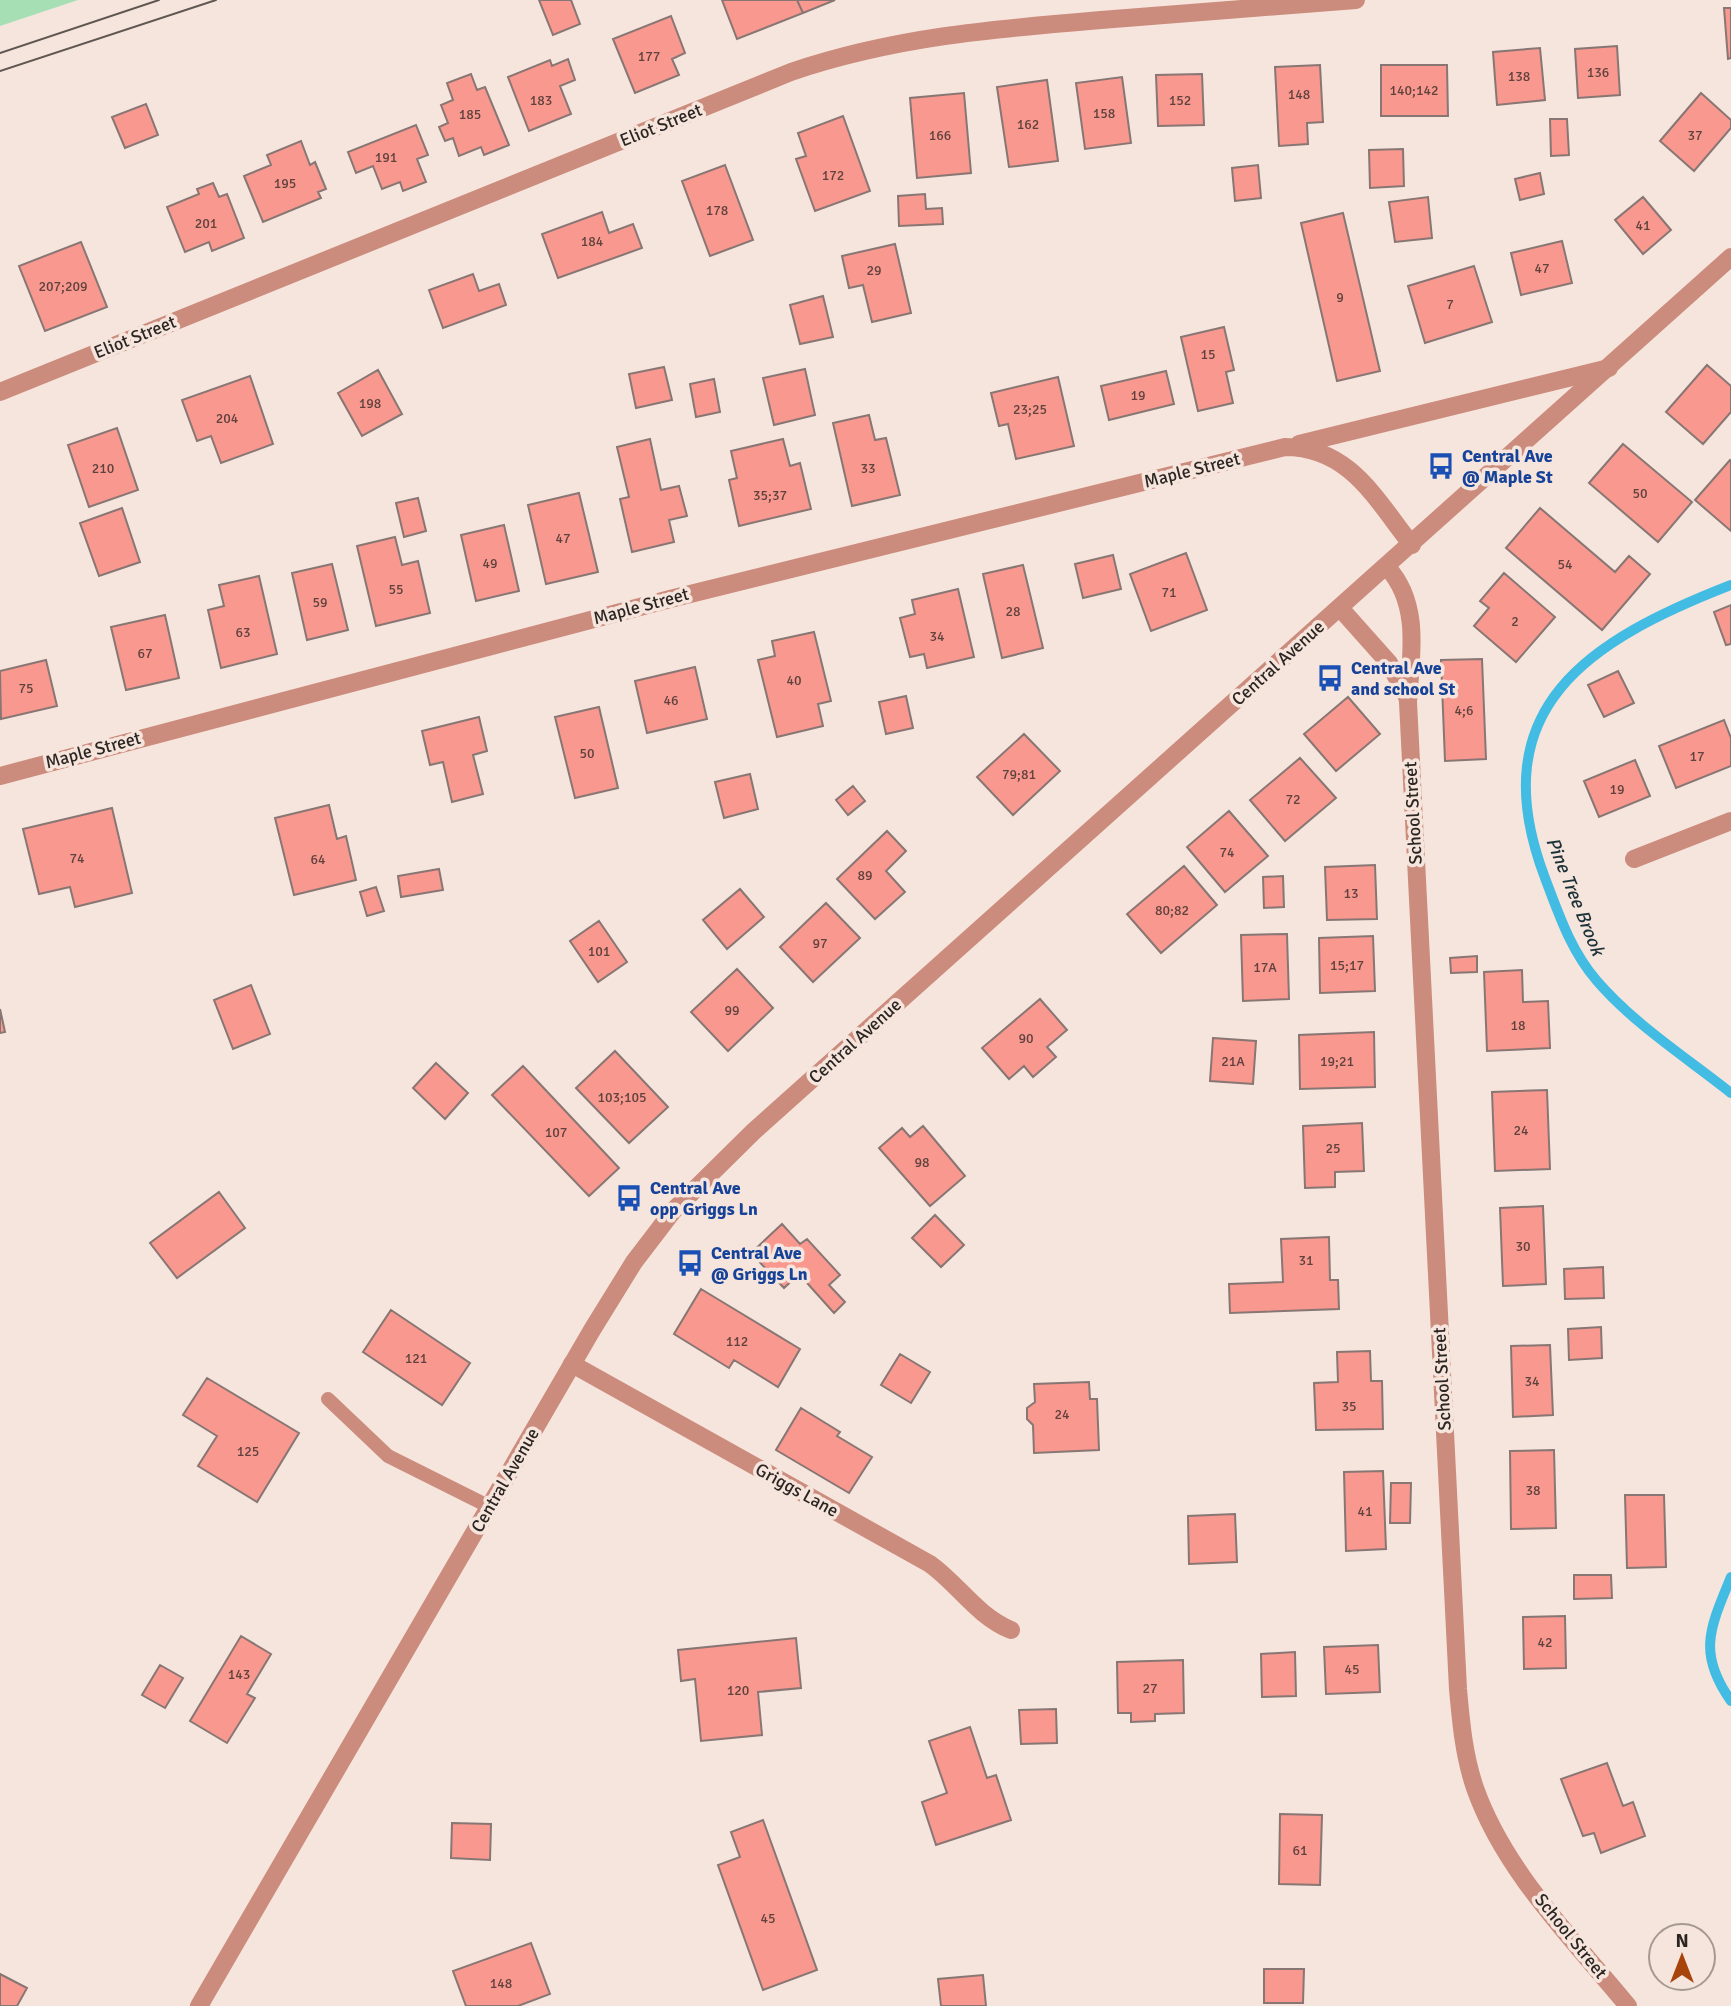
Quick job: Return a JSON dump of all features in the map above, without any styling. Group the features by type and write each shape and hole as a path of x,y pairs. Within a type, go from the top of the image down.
{"street":[{"name":"Eliot Street","path":"0,392 791,72 846,54 911,40 1000,29 1356,0"},
{"name":"Central Avenue","path":"199,2006 572,1364 634,1262 687,1195 763,1123 1731,257"},
{"name":"Maple Street","path":"0,776 692,593 1609,368"},
{"name":"Maple Street","path":"1285,447 1316,450 1341,461 1412,545"},
{"name":"School Street","path":"1387,567 1403,586 1411,615 1408,702 1455,1640 1467,1760 1478,1794 1507,1852 1628,2006"},
{"name":"School Street","path":"1340,608 1389,663 1404,688 1408,702"},
{"path":"1634,859 1731,821"},
{"name":"Griggs Lane","path":"572,1364 930,1564 955,1584 985,1617 1011,1630"}],"lane":[{"path":"328,1399 388,1456 490,1507"}],"green space":[{"path":"0,0 78,0 0,26"}],"building":[{"path":"539,0 571,0 580,24 553,35"},
{"path":"722,0 797,0 803,13 737,39"},
{"path":"797,0 835,0 803,13"},
{"path":"1724,8 1731,8 1731,58 1728,59"},
{"path":"671,16 685,53 672,59 679,75 635,93 613,39"},
{"path":"1617,46 1620,95 1578,98 1575,49"},
{"path":"1540,48 1545,100 1497,105 1493,52"},
{"path":"568,59 575,80 560,86 571,114 529,131 508,77 550,60 552,66"},
{"path":"1320,65 1323,122 1307,123 1308,144 1279,146 1275,67"},
{"path":"1381,65 1447,65 1448,116 1381,116"},
{"path":"471,74 477,90 485,87 509,145 484,155 481,147 459,156 453,138 445,141 439,127 448,123 441,105 453,100 447,83"},
{"path":"1202,74 1204,125 1158,126 1156,75"},
{"path":"1122,77 1131,143 1085,149 1076,83"},
{"path":"1047,80 1058,161 1009,167 997,87"},
{"path":"964,93 971,173 917,178 910,98"},
{"path":"1701,93 1731,120 1731,128 1694,171 1660,141"},
{"path":"146,104 158,135 125,148 112,117"},
{"path":"843,116 870,191 815,211 796,159 806,156 798,133"},
{"path":"1550,119 1567,119 1569,155 1551,156"},
{"path":"416,125 428,155 417,159 426,182 403,191 400,182 382,189 373,166 356,173 348,152"},
{"path":"301,141 310,165 315,162 326,189 318,192 321,198 263,222 244,176 271,165 267,155"},
{"path":"1403,149 1404,186 1370,188 1369,150"},
{"path":"725,165 753,240 710,256 682,181"},
{"path":"1258,165 1261,198 1235,201 1232,168"},
{"path":"1540,173 1544,194 1520,200 1515,179"},
{"path":"213,183 219,197 227,194 244,238 212,251 209,242 185,252 167,207 199,194 197,189"},
{"path":"925,194 926,209 942,208 943,224 899,226 898,196"},
{"path":"1428,197 1432,238 1395,242 1389,202"},
{"path":"1643,197 1671,230 1643,254 1615,220"},
{"path":"602,212 609,233 633,224 642,248 558,278 542,234"},
{"path":"1343,213 1380,371 1337,381 1301,223"},
{"path":"1562,241 1572,283 1521,295 1511,253"},
{"path":"81,242 107,307 45,331 19,266"},
{"path":"895,244 911,313 872,322 863,285 849,288 842,256"},
{"path":"1474,266 1492,322 1425,343 1408,286"},
{"path":"473,274 479,291 499,284 506,305 443,328 429,290"},
{"path":"823,296 833,337 800,344 790,305"},
{"path":"1224,327 1234,370 1226,372 1233,403 1198,411 1181,337"},
{"path":"1707,365 1731,386 1731,412 1703,444 1666,412"},
{"path":"664,367 672,400 636,408 629,374"},
{"path":"805,369 815,415 774,425 763,378"},
{"path":"378,370 402,414 362,436 338,393"},
{"path":"1166,371 1174,404 1109,420 1101,386"},
{"path":"250,376 273,444 221,463 211,436 197,441 182,400"},
{"path":"1058,377 1074,446 1016,459 1008,424 999,426 991,393"},
{"path":"714,379 720,412 696,417 690,384"},
{"path":"869,415 875,440 886,438 900,495 852,506 833,423"},
{"path":"117,428 138,490 89,507 68,445"},
{"path":"650,439 661,490 679,486 687,516 669,520 674,542 632,552 620,499 629,497 617,447"},
{"path":"783,439 790,466 800,463 811,509 739,526 729,480 737,478 731,451"},
{"path":"1623,444 1692,502 1658,542 1589,483"},
{"path":"1731,461 1731,531 1695,500"},
{"path":"579,493 598,572 546,584 528,505"},
{"path":"418,498 426,531 404,537 396,503"},
{"path":"122,508 140,562 99,576 80,523"},
{"path":"1540,508 1615,572 1629,556 1650,574 1602,630 1506,548"},
{"path":"504,525 519,591 476,601 461,535"},
{"path":"395,537 402,565 418,561 430,613 376,626 357,546"},
{"path":"1186,553 1207,610 1151,631 1130,574"},
{"path":"1113,555 1121,589 1083,598 1075,564"},
{"path":"332,564 348,630 307,640 292,573"},
{"path":"1023,565 1043,648 1002,658 983,574"},
{"path":"1504,573 1555,617 1516,662 1474,626 1489,608 1480,601"},
{"path":"259,576 277,654 221,668 208,610 224,606 219,585"},
{"path":"958,589 974,657 927,668 924,654 910,657 900,618 915,614 912,600"},
{"path":"1731,605 1731,644 1726,645 1714,612"},
{"path":"165,615 179,678 126,690 111,627"},
{"path":"814,632 831,701 818,704 823,726 777,737 758,660 775,656 772,641"},
{"path":"1482,659 1486,759 1445,761 1441,660"},
{"path":"46,660 57,706 1,719 0,671"},
{"path":"695,667 707,719 647,733 635,681"},
{"path":"1618,671 1634,703 1604,717 1588,685"},
{"path":"906,696 913,728 886,734 879,702"},
{"path":"1348,697 1380,734 1336,771 1304,734"},
{"path":"599,707 618,788 575,798 555,717"},
{"path":"479,717 487,751 473,755 483,794 452,802 443,762 430,765 422,731"},
{"path":"1724,720 1731,738 1731,766 1676,788 1659,746"},
{"path":"1024,734 1060,771 1013,815 977,777"},
{"path":"1300,758 1336,798 1285,841 1250,800"},
{"path":"1635,760 1650,796 1599,817 1584,781"},
{"path":"750,774 758,809 724,818 715,782"},
{"path":"853,786 865,801 848,815 836,800"},
{"path":"329,805 337,839 346,836 356,880 294,895 275,818"},
{"path":"112,808 132,893 75,907 70,887 39,894 23,829"},
{"path":"1229,811 1268,856 1225,892 1187,847"},
{"path":"887,831 906,851 886,871 905,892 875,919 837,879"},
{"path":"1375,865 1377,919 1327,920 1325,867"},
{"path":"1184,866 1217,905 1161,953 1127,914"},
{"path":"439,869 443,890 401,897 398,876"},
{"path":"1283,876 1284,907 1264,908 1263,877"},
{"path":"376,887 384,911 367,916 360,892"},
{"path":"740,889 764,917 727,949 703,920"},
{"path":"826,903 860,938 813,982 780,947"},
{"path":"599,921 627,962 598,982 570,941"},
{"path":"1287,934 1289,999 1243,1001 1241,935"},
{"path":"1373,936 1375,991 1320,993 1319,938"},
{"path":"1477,956 1477,972 1451,973 1450,958"},
{"path":"737,969 773,1008 728,1051 691,1012"},
{"path":"1522,970 1523,1002 1548,1001 1550,1048 1487,1051 1484,972"},
{"path":"251,985 270,1034 233,1049 214,1000"},
{"path":"1040,999 1067,1030 1047,1047 1056,1057 1033,1077 1024,1066 1009,1079 982,1048"},
{"path":"0,1009 5,1032 0,1033"},
{"path":"1374,1032 1375,1087 1300,1089 1299,1035"},
{"path":"1213,1038 1256,1041 1253,1084 1210,1081"},
{"path":"615,1051 668,1107 629,1143 576,1088"},
{"path":"436,1063 468,1093 445,1119 413,1088"},
{"path":"523,1066 619,1168 589,1196 492,1095"},
{"path":"1547,1090 1550,1169 1495,1171 1492,1092"},
{"path":"1362,1123 1364,1171 1335,1172 1335,1187 1305,1188 1303,1126"},
{"path":"923,1126 965,1176 930,1206 879,1148 902,1128 910,1137"},
{"path":"219,1192 245,1228 177,1278 150,1243"},
{"path":"1543,1206 1546,1284 1503,1286 1500,1208"},
{"path":"935,1215 964,1245 941,1267 912,1238"},
{"path":"782,1224 800,1244 807,1239 840,1275 829,1285 845,1302 834,1313 799,1274 784,1288 751,1253"},
{"path":"1329,1237 1330,1280 1338,1280 1339,1309 1230,1313 1229,1284 1283,1282 1281,1239"},
{"path":"1603,1267 1604,1298 1565,1299 1564,1269"},
{"path":"701,1289 800,1349 778,1387 734,1360 729,1368 674,1334"},
{"path":"391,1310 470,1363 442,1405 363,1352"},
{"path":"1601,1327 1602,1358 1569,1360 1568,1329"},
{"path":"1550,1345 1553,1415 1513,1417 1511,1346"},
{"path":"1370,1351 1371,1381 1382,1381 1383,1429 1316,1430 1314,1383 1338,1382 1337,1352"},
{"path":"900,1354 930,1372 911,1403 881,1385"},
{"path":"207,1378 299,1433 257,1502 198,1466 217,1436 183,1415"},
{"path":"1089,1382 1090,1399 1097,1399 1099,1450 1034,1453 1033,1425 1027,1419 1027,1408 1035,1402 1034,1384"},
{"path":"801,1408 840,1432 837,1436 872,1457 849,1493 776,1450"},
{"path":"1554,1450 1556,1528 1511,1529 1510,1451"},
{"path":"1383,1471 1386,1549 1346,1551 1344,1472"},
{"path":"1391,1483 1411,1483 1410,1523 1390,1523"},
{"path":"1625,1495 1664,1495 1666,1567 1627,1568"},
{"path":"1235,1514 1237,1562 1189,1564 1188,1516"},
{"path":"1574,1575 1611,1575 1612,1598 1574,1599"},
{"path":"1565,1616 1566,1668 1524,1669 1523,1617"},
{"path":"241,1636 271,1654 247,1694 255,1698 227,1743 190,1721"},
{"path":"796,1638 801,1688 758,1692 762,1735 701,1741 695,1679 681,1681 678,1650"},
{"path":"1378,1645 1380,1692 1326,1694 1324,1647"},
{"path":"1295,1652 1296,1696 1262,1697 1261,1654"},
{"path":"1183,1660 1184,1713 1155,1714 1155,1721 1131,1722 1131,1713 1118,1713 1117,1662"},
{"path":"160,1665 183,1678 165,1708 142,1695"},
{"path":"1056,1709 1057,1743 1021,1744 1019,1710"},
{"path":"970,1727 987,1778 996,1775 1011,1820 936,1845 922,1802 947,1793 929,1741"},
{"path":"1607,1763 1623,1806 1633,1802 1645,1836 1601,1853 1594,1833 1583,1836 1561,1779"},
{"path":"1280,1814 1322,1815 1320,1885 1279,1884"},
{"path":"763,1820 817,1970 763,1990 718,1865 740,1857 731,1832"},
{"path":"452,1823 491,1824 490,1860 451,1858"},
{"path":"531,1943 550,1994 518,2006 466,2006 453,1971"},
{"path":"1264,1969 1304,1969 1303,2003 1264,2003"},
{"path":"0,1974 27,1988 17,2006 0,2006"},
{"path":"983,1975 986,2006 941,2006 938,1979"}],"waterway":[{"name":"Pine Tree Brook","path":"1731,585 1680,606 1633,630 1593,657 1561,688 1538,725 1527,768 1529,819 1545,878 1566,932 1580,957 1597,981 1627,1012 1731,1093"},
{"name":"Pine Tree Brook","path":"1731,1577 1717,1611 1710,1640 1714,1669 1731,1701"}],"tram line":[{"path":"0,53 159,0"},
{"path":"0,71 216,0"}],"place":[{"name":"Central Ave @ Maple St","path":"1441,466"},
{"name":"Central Ave and school St","path":"1330,678"},
{"name":"Central Ave opp Griggs Ln","path":"629,1198"},
{"name":"Central Ave @ Griggs Ln","path":"690,1263"}]}
